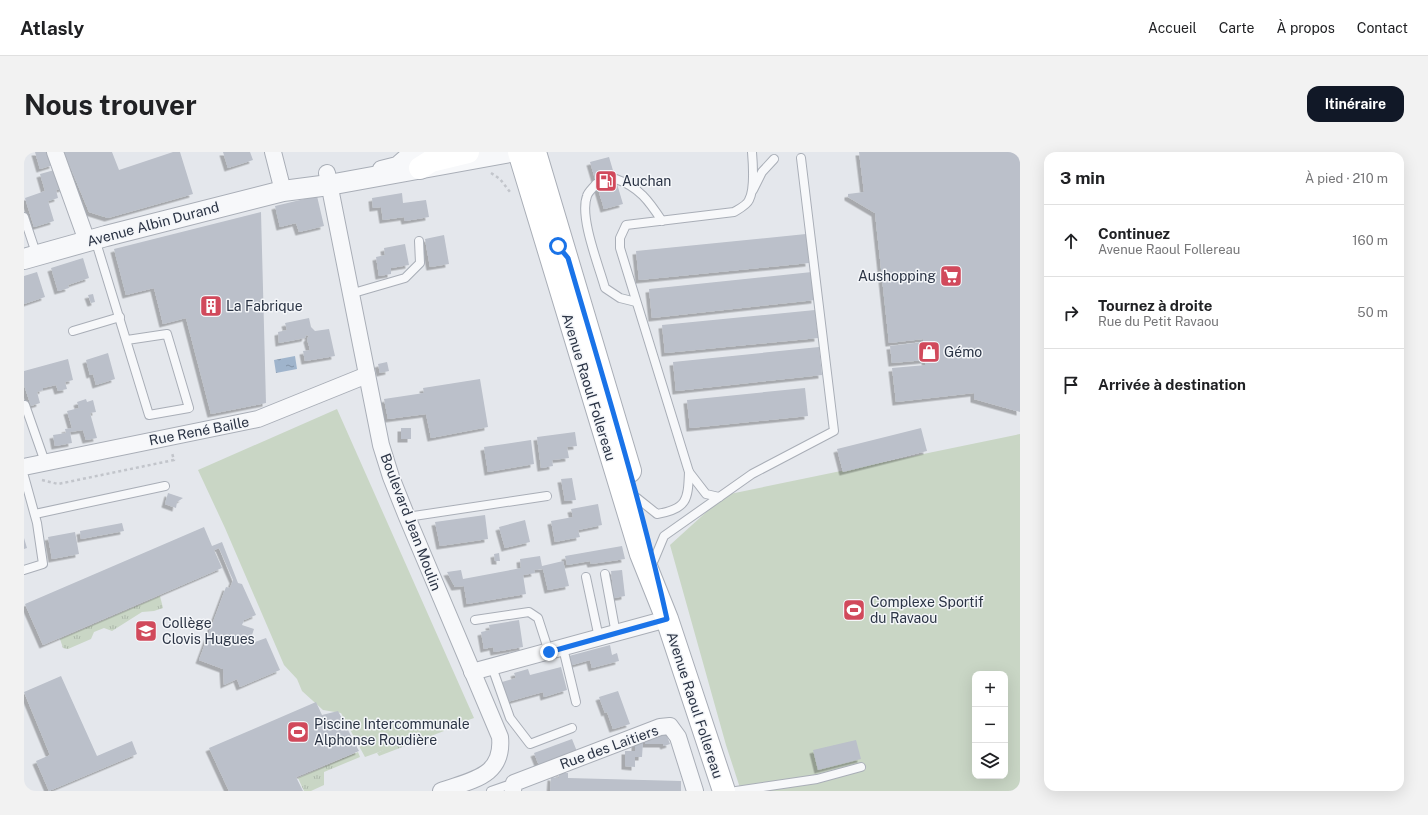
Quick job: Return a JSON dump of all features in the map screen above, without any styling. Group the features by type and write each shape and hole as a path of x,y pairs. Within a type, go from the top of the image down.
{"main road":[{"path":"419,157 431,160 468,152"},
{"name":"Avenue Raoul Follereau","path":"519,152 641,554 667,619 724,791"},
{"name":"Avenue Raoul Follereau","path":"535,152 568,258 637,498 654,560 667,619"}],"street":[{"path":"55,152 91,240"},
{"path":"273,152 283,191"},
{"name":"Avenue Albin Durand","path":"30,258 91,240 419,157 510,152"},
{"path":"526,152 558,246 568,258"},
{"name":"Boulevard Jean Moulin","path":"328,179 381,445 390,476 500,736 501,750 496,763 487,774 441,791"},
{"name":"Rue René Baille","path":"24,467 258,419 367,375"},
{"path":"472,672 667,619"},
{"name":"Rue des Laitiers","path":"513,787 660,727 670,726 678,736 695,791"}],"lane":[{"path":"752,152 752,192"},
{"path":"654,560 664,536 752,474 834,431 801,158"},
{"path":"719,497 706,494 689,472 620,248 620,238 626,225 734,212 749,201 762,172 774,159"},
{"path":"616,179 637,188 649,201 662,221"},
{"path":"596,184 587,195 585,208 586,223 605,288 620,298 636,302"},
{"path":"24,217 30,258"},
{"path":"91,240 120,317 149,415 189,408 167,334 127,340"},
{"path":"350,294 405,278 420,263 419,241"},
{"path":"73,331 120,317"},
{"path":"26,405 45,462"},
{"path":"637,498 658,514 673,511 685,501 689,472"},
{"path":"24,480 35,514 43,564 24,570"},
{"path":"35,514 165,486"},
{"path":"407,517 547,496"},
{"path":"605,574 616,634"},
{"path":"586,577 598,638"},
{"path":"474,620 529,612 538,618 556,650 576,702"},
{"path":"492,667 510,718 530,744 572,728"},
{"path":"736,791 818,779 861,767"},
{"path":"490,791 513,787"}],"path":[{"path":"487,170 500,180 512,193 530,189"},
{"path":"24,480 39,480 58,484 174,460 168,437"}],"green space":[{"path":"337,409 474,718 365,757 341,713 323,710 302,691 297,679 284,665 225,528 198,470"},
{"name":"Complexe Sportif du Ravaou","path":"1020,434 1020,791 741,791 726,745 670,545 725,495"},
{"path":"160,596 163,608 154,611 142,612 112,631 104,628 94,632 91,639 68,649 63,648 60,639"},
{"path":"441,724 444,731 379,756 377,753"},
{"path":"358,752 360,757 324,772 324,785 311,791 304,791 298,778"}],"water":[{"path":"295,356 297,369 276,373 274,360"}],"building":[{"path":"35,152 50,152 53,165 40,169"},
{"path":"64,152 112,152 119,170 173,152 180,152 193,194 108,218 89,212"},
{"path":"223,152 250,152 253,160 228,168"},
{"name":"Aushopping","path":"859,152 1020,152 1020,412 974,399 974,393 896,402 892,368 926,365 925,360 892,363 890,346 923,342 923,339 889,343 875,213 848,197 848,194 864,192"},
{"name":"Auchan","path":"609,157 623,204 604,209 590,162"},
{"path":"58,169 64,188 56,190 58,198 48,201 54,221 34,227 25,198 45,191 40,174"},
{"path":"402,193 403,203 426,200 429,217 405,221 404,217 383,220 381,207 373,208 372,198"},
{"path":"317,196 324,226 299,232 296,223 280,227 275,206"},
{"name":"La Fabrique","path":"261,212 266,403 211,414 186,318 163,324 154,288 126,295 114,249"},
{"path":"806,234 809,263 639,280 636,251"},
{"path":"444,235 449,264 430,267 425,239"},
{"path":"405,244 409,265 391,268 391,274 379,276 376,257 385,255 384,248"},
{"path":"83,258 89,278 68,285 69,288 58,291 51,268"},
{"path":"37,272 45,297 24,304 24,276"},
{"path":"812,272 815,300 652,318 649,289"},
{"path":"93,294 95,302 91,303 88,295"},
{"path":"815,310 818,338 665,353 662,325"},
{"path":"309,318 311,327 315,331 329,329 335,356 305,361 303,351 310,350 307,339 309,336 306,335 305,338 279,343 278,332 287,330 285,323"},
{"path":"819,347 822,375 676,391 673,362"},
{"path":"108,353 115,379 96,385 93,374 90,375 86,360"},
{"path":"68,359 73,380 65,382 67,389 58,391 56,385 43,388 43,390 37,392 40,403 31,406 24,385 24,371"},
{"path":"387,362 389,371 380,373 378,364"},
{"path":"480,379 488,427 431,438 426,414 388,419 384,399 424,393 423,388"},
{"path":"805,388 808,416 690,428 687,400"},
{"path":"86,399 87,402 93,400 96,412 90,413 97,438 86,440 83,430 70,432 72,443 55,446 53,435 66,433 65,429 72,428 67,411 79,408 77,402"},
{"path":"401,428 411,428 411,439 401,439"},
{"path":"921,428 927,451 843,472 837,449"},
{"path":"575,432 577,446 567,447 569,458 552,460 553,466 541,468 537,437"},
{"path":"531,440 534,464 488,472 484,447"},
{"path":"572,478 576,500 565,501 561,479"},
{"path":"168,493 183,498 177,502 176,508 165,504"},
{"path":"598,504 602,525 578,530 580,537 555,542 551,521 573,517 571,509"},
{"path":"485,515 488,539 440,546 435,522"},
{"path":"525,520 530,542 505,548 499,527"},
{"path":"122,523 124,531 81,539 80,531"},
{"path":"204,527 212,546 222,542 238,583 242,584 256,615 244,620 242,625 254,629 250,641 255,642 266,638 280,670 240,687 237,679 224,685 223,669 199,660 226,587 230,588 233,580 219,548 214,550 222,568 43,645 25,604"},
{"path":"75,532 79,554 52,559 48,537"},
{"path":"24,538 27,548 24,549"},
{"path":"622,546 625,559 591,564 590,561 567,565 565,556"},
{"path":"499,553 500,561 495,561 494,554"},
{"path":"540,556 542,566 563,561 569,586 548,590 543,569 534,570 535,573 523,575 526,594 467,604 464,586 455,587 447,572 461,570 463,579 521,568 520,559"},
{"path":"622,570 625,596 614,598 611,571"},
{"path":"519,620 523,647 494,652 493,647 484,649 481,632 490,630 489,625"},
{"path":"610,645 612,655 617,653 619,661 592,668 590,660 572,665 569,656"},
{"path":"561,667 567,690 544,697 543,692 507,702 502,682 516,678 514,673 528,669 530,675"},
{"path":"61,676 97,756 132,741 137,754 49,791 36,761 50,755 24,692"},
{"path":"618,691 630,724 613,729 607,712 605,713 599,697"},
{"name":"Piscine Intercommunale Alphonse Roudière","path":"316,702 322,715 338,711 359,751 296,777 303,791 229,791 209,748"},
{"path":"665,731 670,744 664,746 663,744 645,744 646,737"},
{"path":"572,739 578,754 540,768 534,753"},
{"path":"856,740 861,759 818,770 813,750"},
{"path":"635,742 643,742 642,757 635,757 635,767 625,766 625,751 635,751"},
{"path":"559,773 568,773 568,778 681,781 681,791 550,791 551,777 559,778"}],"place":[{"name":"Auchan","path":"606,181"},
{"name":"Aushopping","path":"951,276"},
{"name":"La Fabrique","path":"211,306"},
{"name":"Gémo","path":"929,352"},
{"name":"Complexe Sportif du Ravaou","path":"854,610"},
{"name":"Collège Clovis Hugues","path":"146,631"},
{"name":"Piscine Intercommunale Alphonse Roudière","path":"298,732"}],"route":[{"path":"549,652 667,619 654,560 568,258 558,246"}]}
